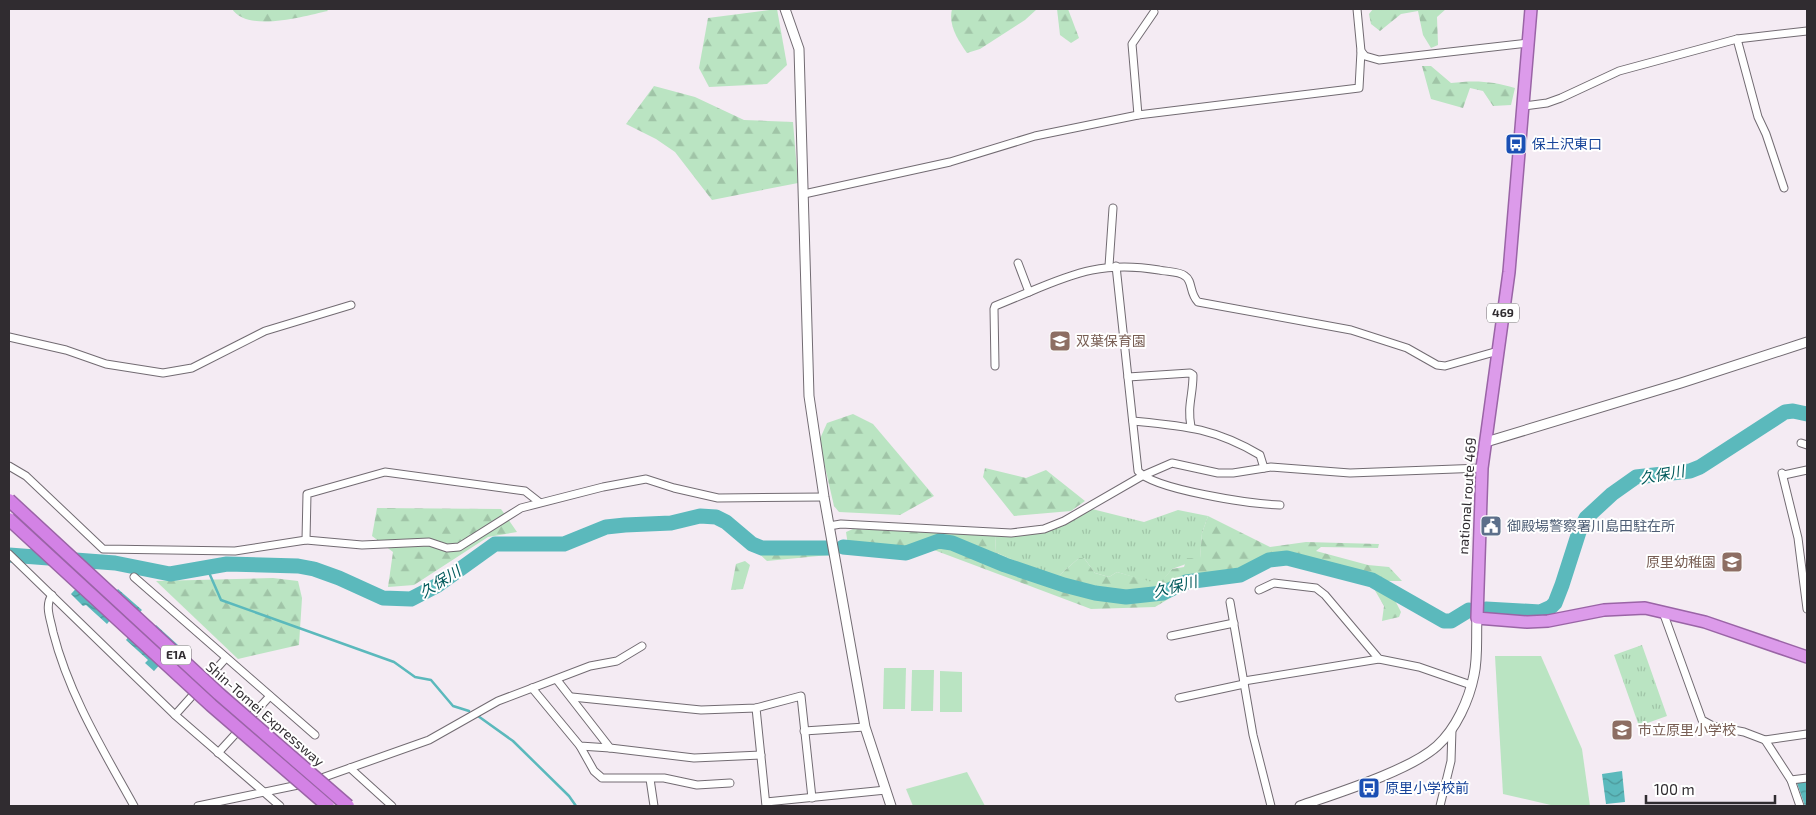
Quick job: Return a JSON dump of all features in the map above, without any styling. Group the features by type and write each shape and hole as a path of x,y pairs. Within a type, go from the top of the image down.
{"highway":[{"name":"national route 469","path":"1477,618 1482,468 1509,272 1531,9"},
{"name":"Shin-Tomei Expressway","path":"9,500 218,694 348,806"},
{"name":"Shin-Tomei Expressway","path":"9,519 189,685 328,806"},
{"path":"1477,618 1527,622 1548,621 1627,607 1664,612 1705,622 1807,657"}],"street":[{"path":"785,9 798,49 809,396 824,497 865,727 891,806"},
{"path":"804,194 950,162 1034,136 1138,115 1359,88 1361,51 1358,9"},
{"path":"1138,115 1132,44 1155,10"},
{"path":"1524,106 1547,103 1561,98 1619,71 1736,39 1807,30"},
{"path":"1736,39 1758,117 1766,134 1784,188"},
{"path":"1361,51 1365,56 1379,60 1529,43"},
{"path":"1113,208 1113,266 1138,470 1142,476 1182,488 1248,503 1280,505"},
{"path":"1018,263 1029,292"},
{"path":"995,366 994,309 996,306 1074,274 1113,266 1183,274 1189,280 1192,295 1198,302 1351,330 1406,348 1437,366 1445,366 1498,350"},
{"path":"9,337 66,350 106,364 163,373 192,368 265,331 351,305"},
{"path":"1486,442 1681,383 1807,342"},
{"path":"1128,377 1190,373 1193,376 1193,395 1189,402 1191,426"},
{"path":"1133,422 1191,426 1208,431 1246,447 1260,456 1264,468"},
{"path":"829,526 841,524 1011,532 1044,529 1064,521 1142,476 1172,464 1218,473 1232,473 1264,468 1350,473 1482,468"},
{"path":"9,466 26,476 103,548 235,551 306,540 362,544 429,542 447,548 459,547 521,508 539,502 646,479 674,488 718,498 824,497"},
{"path":"1807,470 1783,474 1798,540 1807,609"},
{"path":"306,540 307,494 385,472 443,482 525,492 539,502"},
{"path":"1798,540 1807,538"},
{"path":"9,554 175,715 277,805"},
{"path":"134,577 315,735"},
{"path":"1259,590 1274,583 1316,588 1379,659"},
{"path":"52,595 49,601 49,612 59,655 73,695 134,806"},
{"path":"1230,602 1253,734 1271,806"},
{"path":"1664,612 1702,720 1713,726 1744,732 1765,740 1807,734"},
{"path":"1300,806 1424,756 1436,746 1452,729 1471,685 1475,666 1477,618"},
{"path":"1171,636 1234,623"},
{"path":"198,806 307,783 429,740 483,708 590,666 617,661 642,646"},
{"path":"175,715 226,658"},
{"path":"1179,698 1244,682 1379,659 1419,667 1471,685"},
{"path":"557,680 610,748"},
{"path":"532,688 580,746 594,771 602,778 664,778 697,785 730,783"},
{"path":"218,754 270,696"},
{"path":"572,697 701,710 756,708 801,696 812,798"},
{"path":"756,708 766,804 886,790"},
{"path":"804,731 865,727"},
{"path":"1440,806 1451,761 1452,729"},
{"path":"1765,740 1791,780 1800,806"},
{"path":"580,746 694,758 761,755"},
{"path":"350,768 392,806"},
{"path":"1791,780 1807,778"},
{"path":"650,779 654,806"}],"green space":[{"path":"232,9 326,9 328,11 291,19 263,21 250,20 240,16"},
{"path":"777,9 787,65 767,84 709,87 699,68 708,18"},
{"path":"952,9 1037,9 1025,20 980,49 967,53 957,38 953,27 951,21"},
{"path":"1057,9 1068,9 1079,38 1071,43 1060,35"},
{"path":"1373,9 1446,9 1437,17 1438,45 1431,48 1423,35 1418,11 1401,14 1380,31 1371,24 1369,14"},
{"path":"1422,66 1431,66 1451,83 1483,82 1515,88 1511,105 1493,106 1483,91 1470,88 1463,108 1431,99"},
{"path":"654,86 695,97 744,120 793,122 798,183 712,200 675,152 656,139 626,124"},
{"path":"853,414 873,424 934,496 900,515 839,512 834,506 819,441 827,423"},
{"path":"985,468 1026,478 1046,470 1085,501 1071,511 1014,516 983,477"},
{"path":"377,508 501,509 517,532 488,537 414,585 388,587 393,552 372,536"},
{"path":"1092,509 1144,522 1178,510 1208,516 1202,533 1200,559 1172,569 1159,585 1117,572 1109,577 1095,573 1084,558 1079,558 1055,579 995,552 996,535 1022,535 1046,530"},
{"path":"1208,516 1270,547 1306,542 1379,544 1378,548 1321,547 1316,551 1368,565 1389,567 1402,581 1385,581 1401,612 1399,617 1382,621 1384,606 1366,575 1294,556 1271,563 1244,579 1195,583 1155,607 1091,609 934,550 905,556 849,552 846,532 853,529 996,535 995,552 1055,579 1079,558 1084,558 1095,573 1109,577 1117,572 1159,584 1172,569 1184,567 1187,558 1200,558 1202,533"},
{"path":"827,546 829,555 767,561 754,549"},
{"path":"745,561 750,565 743,589 731,590 736,564"},
{"path":"273,578 298,581 302,598 299,645 238,659 156,581"},
{"path":"1642,645 1667,716 1639,726 1614,655"},
{"path":"1495,656 1541,656 1582,749 1590,806 1555,806 1503,794"},
{"path":"884,668 906,668 905,709 883,709"},
{"path":"912,670 934,670 933,711 911,711"},
{"path":"940,671 962,672 962,712 940,712"},
{"path":"967,772 985,806 913,806 906,789"}],"water":[{"path":"84,580 90,581 94,586 92,590 106,602 118,589 142,610 132,620 119,609 107,624 86,605 83,606 71,594"},
{"path":"156,625 178,645 154,671 145,663 148,660 126,640 133,631 143,639"},
{"path":"1622,771 1625,802 1606,804 1602,774"},
{"path":"1807,781 1807,806 1805,806 1797,783"}],"waterway":[{"name":"久保川","path":"1486,609 1540,612 1551,607 1555,603 1579,532 1586,518 1612,494 1636,477 1690,471 1700,467 1785,412 1793,411 1807,414"},
{"name":"久保川","path":"9,555 115,563 170,574 227,564 298,566 314,569 339,578 383,598 411,599 438,585 495,544 564,544 606,527 671,523 700,516 716,517 726,522 752,544 762,548 829,548"},
{"name":"久保川","path":"843,547 906,553 939,541 952,543 1005,565 1064,585 1095,593 1126,597 1163,593 1186,582 1240,575 1269,560 1287,558 1372,580 1444,621 1451,621 1469,610"},
{"path":"207,568 221,600 394,662 415,677 431,680 453,706 469,711"},
{"path":"478,716 513,741 569,796 576,806"}],"place":[{"name":"保土沢東口","path":"1516,144"},
{"name":"双葉保育園","path":"1060,341"},
{"name":"御殿場警察署川島田駐在所","path":"1491,526"},
{"name":"原里幼稚園","path":"1732,562"},
{"name":"市立原里小学校","path":"1622,730"},
{"name":"原里小学校前","path":"1369,788"}]}
